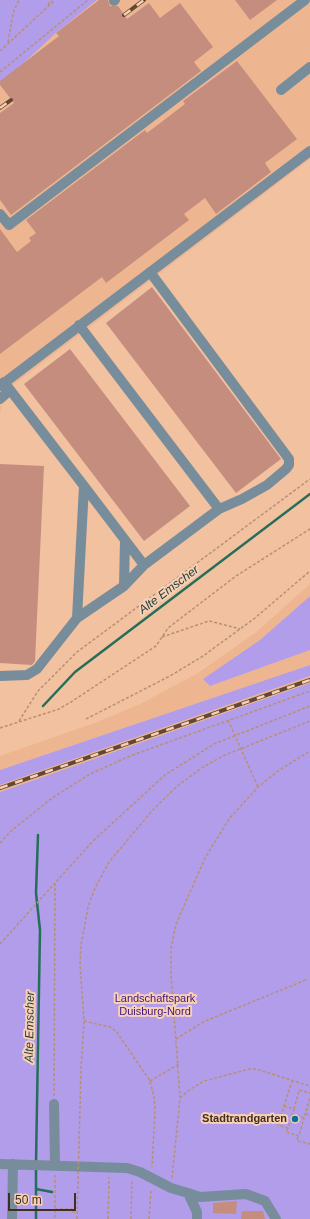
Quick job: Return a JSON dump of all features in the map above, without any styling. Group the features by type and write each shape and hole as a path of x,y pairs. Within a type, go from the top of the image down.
{"lane":[{"path":"0,214 9,225 305,0"},
{"path":"280,90 310,67"},
{"path":"0,399 5,386 79,326 310,151"},
{"path":"0,676 27,675 37,669 76,618 124,586 144,565 219,509 242,499 267,485 289,465 289,459 150,272"},
{"path":"79,326 219,509"},
{"path":"5,386 144,565"},
{"path":"76,618 84,486"},
{"path":"124,586 125,540"},
{"path":"50,1165 54,1104"},
{"path":"0,1164 132,1169 170,1188 200,1197 246,1194 265,1201 276,1219"},
{"path":"12,1219 13,1164"},
{"path":"188,1194 196,1212 197,1219"}],"path":[{"path":"8,42 13,13 19,0"},
{"path":"46,7 51,0"},
{"path":"0,51 55,0"},
{"path":"0,72 88,0"},
{"path":"19,721 38,691 77,652 310,479"},
{"path":"0,728 59,709 156,646 168,628 188,612 230,581 310,529"},
{"path":"86,719 170,676 240,629 310,571"},
{"path":"162,637 209,621 240,629"},
{"path":"0,843 12,831 52,798 90,774 130,756 310,691"},
{"path":"0,944 93,841 165,775 192,756 234,735 310,706"},
{"path":"228,720 258,787"},
{"path":"77,1219 81,1069 84,1021 80,964 84,925 95,888 108,862 133,831 176,787 203,767 240,749 310,721"},
{"path":"170,1188 180,1098 179,1064 170,975 171,949 176,924 205,858 229,819 258,787 278,771 310,751"},
{"path":"54,1104 55,883"},
{"path":"176,1039 203,1022 308,979"},
{"path":"84,1021 110,1027 116,1031 150,1081 155,1110 149,1219"},
{"path":"150,1081 179,1064"},
{"path":"180,1098 189,1090 204,1081 243,1070 256,1069 310,1086"},
{"path":"288,1128 278,1125 292,1081"},
{"path":"298,1136 286,1132 299,1090 310,1093"},
{"path":"310,1099 297,1141 310,1144"},
{"path":"284,1106 294,1109"},
{"path":"306,1112 310,1117"},
{"path":"292,1114 304,1118"},
{"path":"50,1165 55,1219"},
{"path":"108,1219 109,1167"},
{"path":"131,1219 132,1169"},
{"path":"55,1209 72,1209 72,1212 77,1212"}],"shaded area":[{"path":"97,0 310,0 310,159 4,392 0,414 0,85 56,33"},
{"path":"310,584 310,596 290,614 260,640 203,679 210,686 310,650 310,665 0,770 0,756 100,721 140,704 198,673 255,633"},
{"path":"310,676 310,683 0,792 0,785"}],"green space":[{"path":"0,0 97,0 56,33 0,85"},
{"path":"310,596 310,650 210,686 203,679 260,640"},
{"path":"310,665 310,676 0,785 0,770"},
{"name":"Landschaftspark Duisburg-Nord","path":"310,683 310,1219 0,1219 0,792"}],"building":[{"path":"99,0 108,0 110,6 118,6 127,19 149,3 160,18 180,3 213,47 194,62 201,71 11,215 0,200 0,113 14,103 0,85 0,81 59,36 56,33"},
{"path":"235,0 277,0 250,20"},
{"path":"237,61 297,139 265,163 271,172 216,214 205,198 184,214 189,220 106,283 102,277 0,354 0,229 17,252 31,241 29,238 36,233 26,220 145,130 147,133 185,104 183,101"},
{"path":"152,287 281,459 236,493 106,323"},
{"path":"70,349 190,506 144,541 24,384"},
{"path":"0,464 44,466 35,661 32,665 0,663"},
{"path":"237,1201 236,1214 213,1213 213,1203"},
{"path":"242,1211 263,1211 265,1219 241,1219"}],"waterway":[{"name":"Alte Emscher","path":"43,706 75,672 310,494"},
{"name":"Alte Emscher","path":"36,1163 40,930 36,893 38,835"},
{"name":"Alte Emscher","path":"36,1168 36,1219"},
{"path":"36,1189 52,1192"}],"railway":[{"path":"124,15 144,0"},
{"path":"0,108 11,100"},
{"path":"0,788 310,680"}],"place":[{"name":"Stadtrandgarten","path":"295,1119"}]}
